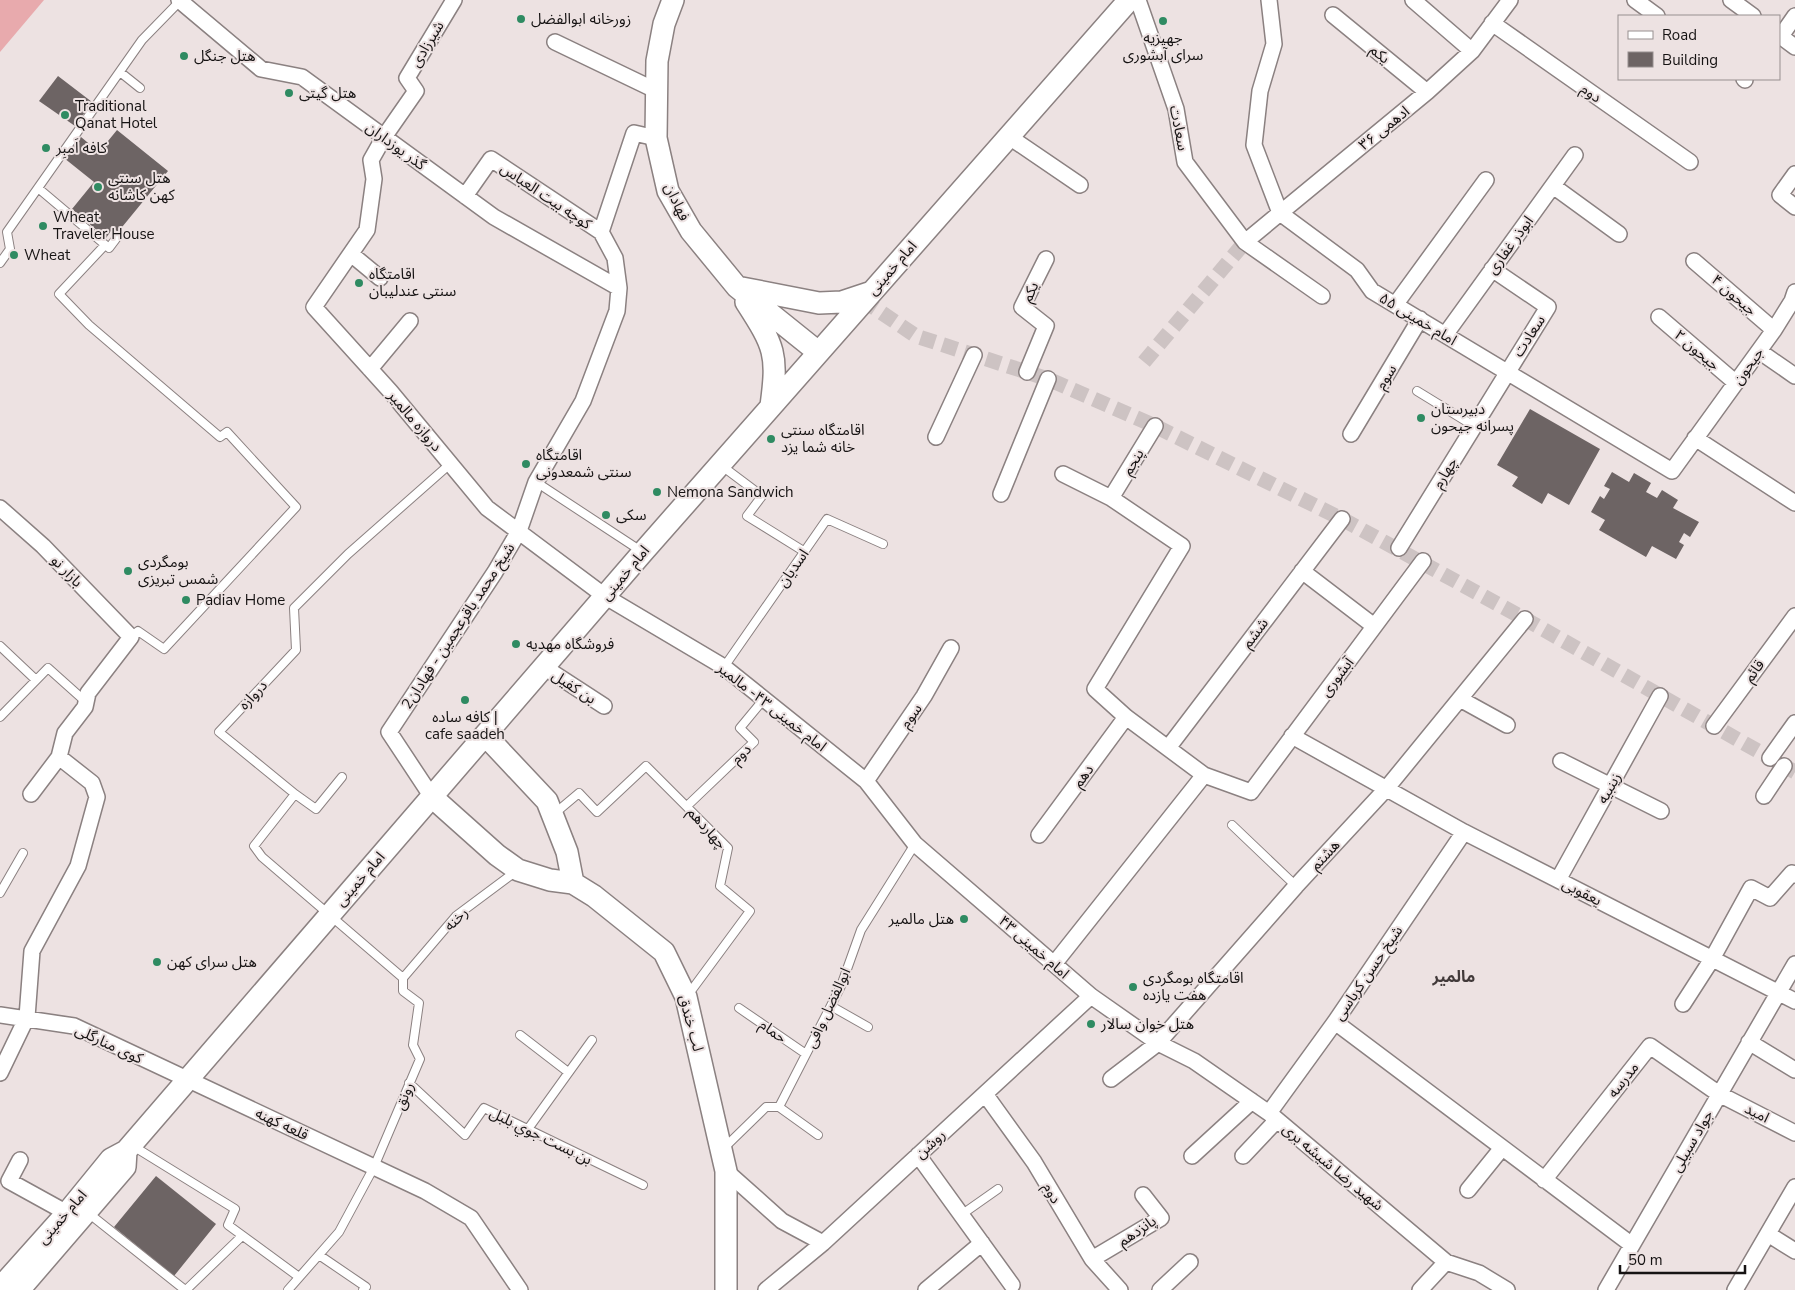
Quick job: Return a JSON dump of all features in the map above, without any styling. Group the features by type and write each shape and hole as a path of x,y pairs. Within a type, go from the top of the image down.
{"main road":[{"name":"فهادان","path":"673,0 664,24 657,61 656,138 668,191 691,231 737,287 818,352"},
{"name":"امام خمینی","path":"8,1279 77,1213 111,1159 129,1148 643,552 869,293 1129,0"},
{"path":"737,287 827,303 842,302 869,293"},
{"path":"737,287 769,338 775,362 771,406"},
{"path":"485,735 547,801 567,852 574,883"},
{"name":"لب خندق","path":"432,797 497,855 518,870 550,880 574,883 594,896 664,952 686,997 724,1161 726,1290"}],"street":[{"name":"گذر يوزداران","path":"180,0 261,69 302,77 494,217 619,288"},
{"name":"شیرزادی","path":"384,137 416,91 407,78 454,0"},
{"name":"سعادت","path":"1138,0 1176,109 1185,162 1245,242 1322,296"},
{"path":"1269,0 1274,44 1260,91 1254,145 1280,213"},
{"path":"1413,0 1472,50"},
{"name":"ادهمی ۳۶","path":"1245,242 1427,92 1472,50 1510,0"},
{"path":"1635,0 1656,15"},
{"path":"1731,0 1752,15"},
{"name":"یکم","path":"1333,14 1427,92"},
{"path":"1795,16 1780,36 1795,47"},
{"name":"دوم","path":"1492,23 1690,162"},
{"path":"555,42 657,92"},
{"path":"601,232 634,133 656,138"},
{"path":"1008,136 1080,185"},
{"path":"380,278 351,254 367,230 374,179 371,160 384,137"},
{"name":"ابوذر غفاری","path":"1445,335 1575,155"},
{"name":"کوچه بيت العباس","path":"465,196 491,159 601,232"},
{"path":"1795,174 1780,195 1795,207"},
{"path":"1395,305 1486,180"},
{"path":"1553,186 1619,234"},
{"name":"امام خمینی ۵۵","path":"1280,213 1357,270 1372,291 1672,471 1695,438"},
{"name":"شیخ محمد باقرعجمین - فهادان2","path":"432,797 389,732 496,572 519,531 536,482 583,402 617,311 619,288 615,258 601,232"},
{"name":"دروازه مالمیر","path":"351,254 314,307 370,369 487,508 606,597"},
{"name":"یکم","path":"1027,372 1046,326 1022,307 1046,259"},
{"name":"جیحون ۴","path":"1694,261 1774,330"},
{"name":"سعادت","path":"1492,269 1548,307 1506,372"},
{"name":"جیحون","path":"1695,438 1774,330 1792,301 1795,292"},
{"name":"جیحون ۲","path":"1659,317 1736,382"},
{"name":"سوم","path":"1352,434 1420,319"},
{"path":"370,369 410,320"},
{"path":"1759,350 1795,376"},
{"path":"936,437 974,355"},
{"name":"چهارم","path":"1399,548 1506,372"},
{"path":"1001,494 1048,379"},
{"name":"پنجم","path":"1111,498 1155,426"},
{"path":"1695,438 1795,503"},
{"path":"1054,964 1204,775 1126,717 1095,689 1182,546 1111,498 1063,474"},
{"name":"بازار نو","path":"0,508 43,546 131,637"},
{"name":"ششم","path":"1168,748 1342,519"},
{"name":"آبشوری","path":"1204,775 1251,792 1423,562"},
{"path":"1302,571 1374,626"},
{"name":"امام خمینی ۴۳- مالمیر","path":"606,597 724,667 866,781 915,844"},
{"name":"قائم","path":"1714,726 1795,616"},
{"name":"هشتم","path":"1111,1079 1158,1043 1296,886 1386,789 1525,619"},
{"path":"31,794 59,757 65,733 85,708 88,693 131,637"},
{"name":"سوم","path":"866,781 924,696 951,648"},
{"name":"بن کفیل","path":"544,667 604,706"},
{"name":"زینبیه","path":"1558,880 1660,696"},
{"path":"1460,699 1507,725"},
{"name":"دهم","path":"1040,835 1126,717"},
{"path":"1764,796 1795,723"},
{"name":"یعقوبی","path":"1292,736 1464,832 1795,1001"},
{"path":"0,1073 27,1017 32,951 78,866 97,797 92,782 59,757"},
{"path":"1561,761 1661,812"},
{"name":"شیخ حسن کرباسی","path":"1243,1156 1273,1117 1464,832"},
{"name":"امام خمینی ۴۳","path":"915,844 1091,996 1158,1043"},
{"path":"1683,1004 1712,959 1751,888 1770,898 1792,873 1795,875"},
{"name":"جواد سبیلی","path":"1606,1290 1795,964"},
{"name":"روشن","path":"766,1290 823,1243 1091,996"},
{"name":"کوی منارگلی","path":"0,1014 74,1026 186,1080"},
{"path":"1335,1022 1632,1245"},
{"path":"1749,1042 1795,1070"},
{"name":"شهید رضا شیشه بری","path":"1158,1043 1194,1061 1252,1101 1446,1262 1479,1273 1506,1290"},
{"name":"مدرسه","path":"1544,1180 1650,1046 1719,1094"},
{"name":"قلعه کهنه","path":"186,1080 425,1191 471,1218 520,1290"},
{"name":"دوم","path":"985,1094 1034,1162 1092,1259 1120,1290"},
{"name":"امید","path":"1719,1094 1795,1133"},
{"path":"1192,1156 1252,1101"},
{"path":"1468,1190 1502,1148"},
{"path":"918,1156 1012,1284"},
{"path":"20,1160 9,1181 77,1213"},
{"path":"724,1161 782,1221 823,1243"},
{"path":"1735,1290 1795,1187"},
{"name":"پانزدهم","path":"1092,1259 1161,1218 1143,1195"},
{"path":"1768,1234 1795,1251"},
{"path":"926,1290 982,1243"},
{"path":"1160,1290 1190,1262"},
{"path":"1420,1290 1446,1262"}],"lane":[{"path":"0,263 10,249 8,232 38,188 142,40 180,0"},
{"path":"120,72 140,88"},
{"path":"38,188 108,248 118,236"},
{"path":"105,245 59,294 89,325 220,437 227,432 296,507 164,649 138,631 131,637"},
{"path":"1417,391 1474,426"},
{"name":"دروازه","path":"295,794 218,732 296,650 294,608 348,554 450,464"},
{"path":"720,465 762,496 747,516 805,552"},
{"path":"536,482 643,552"},
{"name":"اسدیان","path":"724,667 827,519 883,544"},
{"path":"0,646 36,680"},
{"path":"0,717 48,668 86,702"},
{"name":"دوم","path":"687,806 754,742 740,728 764,699"},
{"name":"چهاردهم","path":"553,815 580,793 597,812 646,766 728,848 720,886 750,911 686,997"},
{"path":"330,914 262,857 254,846 295,794 316,809 342,777"},
{"path":"1232,826 1296,886"},
{"name":"ابوالفضل وافی","path":"779,1107 841,986 861,930 915,844"},
{"path":"0,893 23,853"},
{"name":"رخنه","path":"403,978 456,916 518,870"},
{"name":"رونق","path":"288,1290 339,1232 376,1168 420,1059 412,1045 419,1003 404,991 403,978 330,914"},
{"path":"830,1006 868,1027"},
{"name":"حمام","path":"740,1008 806,1054"},
{"path":"520,1035 568,1072"},
{"path":"528,1129 592,1040"},
{"name":"بن بست جوي بلبل","path":"409,1084 465,1135 484,1108 643,1185"},
{"path":"724,1161 766,1107 779,1107 818,1135"},
{"path":"129,1148 234,1209 228,1225 299,1277"},
{"path":"961,1215 998,1189"},
{"path":"77,1213 186,1290 242,1236"},
{"path":"319,1255 366,1287 363,1290"}],"shaded area":[{"path":"0,0 44,0 0,52"}],"building":[{"path":"58,76 92,102 75,126 39,101"},
{"name":"هتل سنتی کهن کاشانه","path":"117,130 168,171 118,232 113,228 106,238 72,209 94,182 64,158 81,137 99,152"},
{"path":"1530,409 1600,449 1569,505 1548,493 1542,504 1512,486 1518,477 1497,465"},
{"path":"1612,472 1629,482 1634,473 1651,483 1646,492 1657,498 1662,490 1678,500 1673,508 1699,522 1690,537 1684,533 1679,542 1684,545 1676,559 1652,546 1646,557 1599,530 1605,520 1591,512 1600,496 1604,499 1610,489 1604,486"},
{"path":"156,1176 216,1224 174,1276 114,1227"}],"tunnel":[{"path":"1144,362 1245,242"},
{"path":"863,300 916,336 1048,379 1155,426 1342,519 1525,619 1795,772"}],"place":[{"name":"زورخانه ابوالفضل","path":"521,19"},
{"name":"جهیزیه سرای آبشوری","path":"1163,21"},
{"name":"هتل جنگل","path":"184,56"},
{"name":"هتل گیتی","path":"289,93"},
{"name":"Traditional Qanat Hotel","path":"65,115"},
{"name":"کافه اَمبِر","path":"46,148"},
{"name":"هتل سنتی کهن کاشانه","path":"98,187"},
{"name":"Wheat Traveler House","path":"43,226"},
{"name":"Wheat","path":"14,255"},
{"name":"اقامتگاه سنتی عندلیبان","path":"359,283"},
{"name":"دبیرستان پسرانه جیحون","path":"1421,418"},
{"name":"اقامتگاه سنتی خانه شما یزد","path":"771,439"},
{"name":"اقامتگاه سنتی شمعدونی","path":"526,464"},
{"name":"Nemona Sandwich","path":"657,492"},
{"name":"سکی","path":"606,515"},
{"name":"بومگردی شمس تبریزی","path":"128,571"},
{"name":"Padiav Home","path":"186,600"},
{"name":"فروشگاه مهدیه","path":"516,644"},
{"name":"کافه ساده | cafe saadeh","path":"465,700"},
{"name":"هتل مالمير","path":"964,919"},
{"name":"هتل سرای کهن","path":"157,962"},
{"name":"اقامتگاه بومگردی هفت یازده","path":"1133,987"},
{"name":"هتل خوان سالار","path":"1091,1024"}],"district":[{"name":"مالمیر","path":"1454,976"}]}
